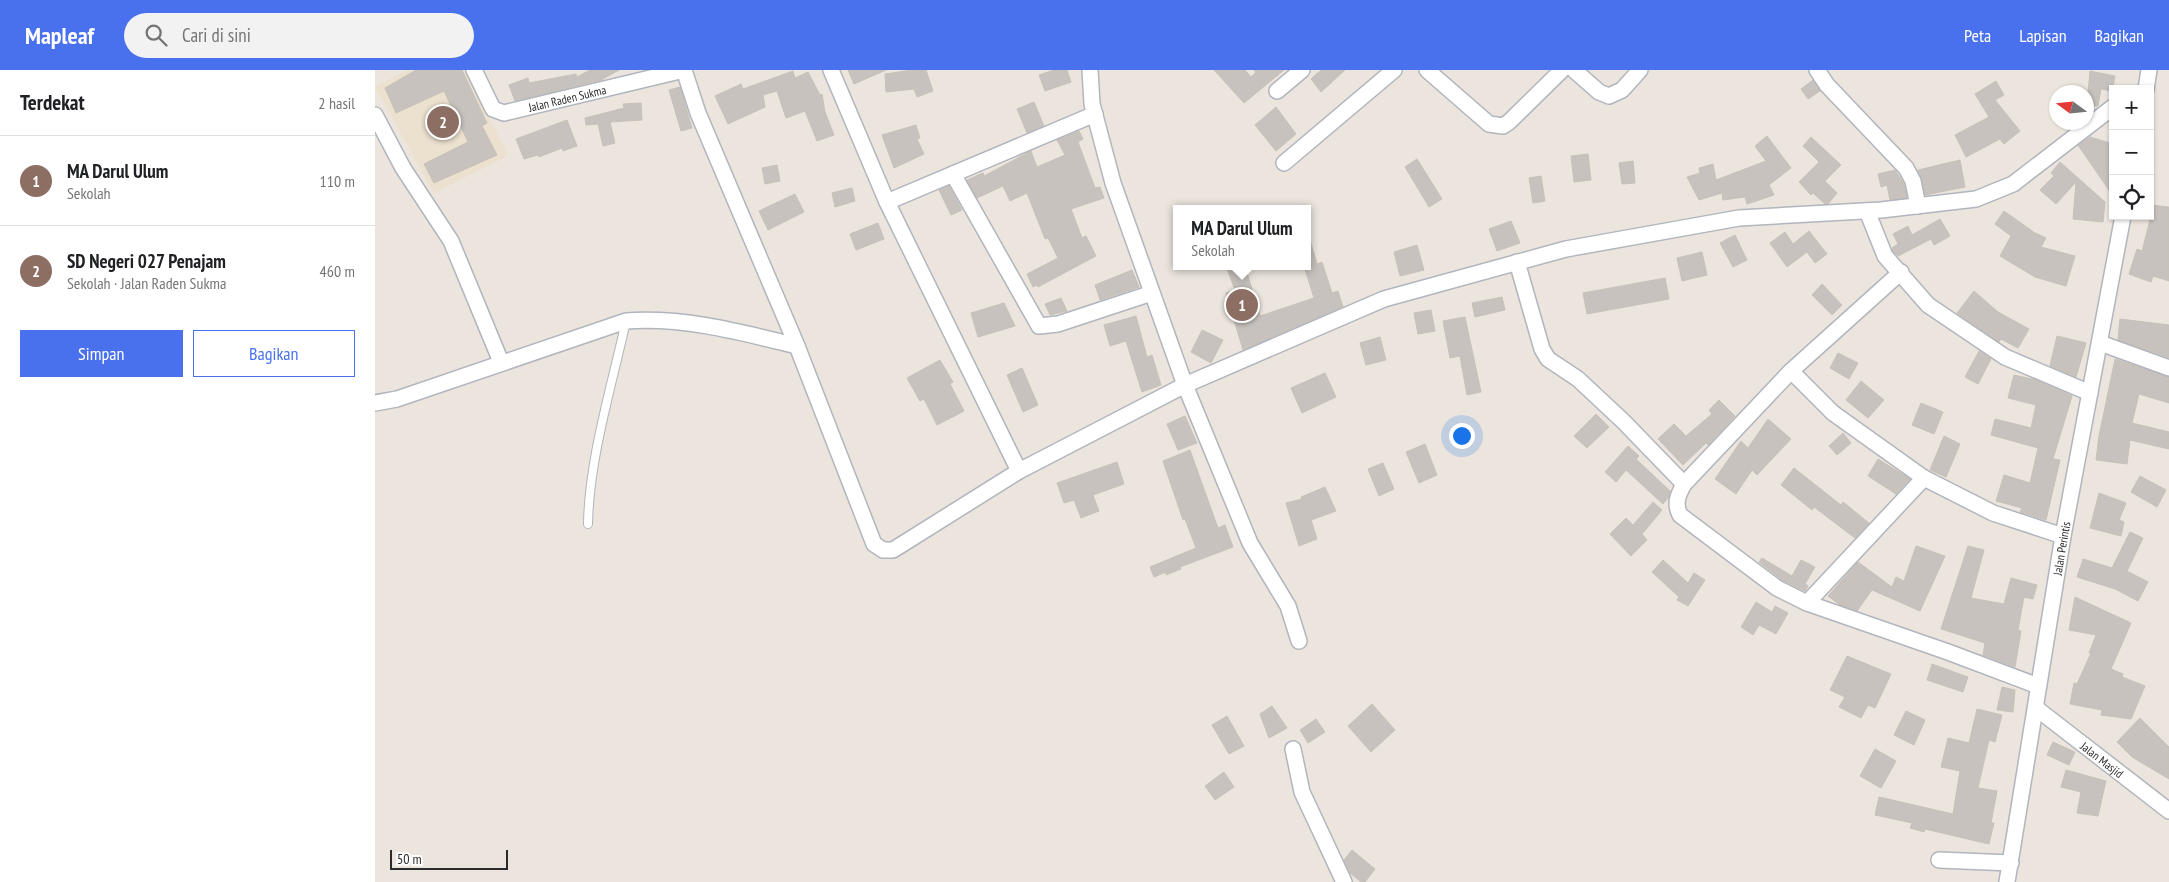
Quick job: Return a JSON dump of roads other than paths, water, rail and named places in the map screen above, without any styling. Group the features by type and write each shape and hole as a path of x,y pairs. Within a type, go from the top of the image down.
{"street":[{"name":"Jalan Raden Sukma","path":"474,70 493,109 503,113 684,70"},
{"path":"684,70 698,113 797,346 874,544 883,550 893,550 1019,471 1185,385 1383,299 1566,249 1739,218 1867,211 1976,199 2013,184 2109,111"},
{"path":"831,70 887,202 1019,471"},
{"path":"1090,70 1095,114 1113,183 1185,385 1250,543 1288,606 1299,641"},
{"path":"1277,91 1302,70"},
{"path":"1284,163 1394,70"},
{"path":"1427,70 1489,124 1496,126 1509,122 1562,70"},
{"path":"1574,70 1599,92 1609,96 1622,90 1640,70"},
{"path":"1817,70 1827,85 1906,168 1913,181 1918,206"},
{"path":"2146,85 2149,70"},
{"path":"887,202 1095,114"},
{"path":"375,115 403,168 451,241 501,362"},
{"path":"953,174 1039,326 1058,324 1152,293"},
{"path":"1867,211 1885,256 1928,305 2005,357 2090,393"},
{"name":"Jalan Perintis","path":"2007,882 2036,708 2037,686 2063,536 2122,220"},
{"path":"1517,262 1542,349 1548,359 1578,379 1685,484"},
{"path":"1901,272 1791,371 1685,484 1678,496 1676,507 1680,515 1770,583 1807,604 1949,652 2037,686"},
{"path":"375,403 397,399 501,362 589,335 626,320 656,318 707,324 797,346"},
{"path":"2100,343 2169,368"},
{"path":"1791,371 1833,413 1924,478 1993,513 2063,536"},
{"path":"1807,604 1924,478"},
{"name":"Jalan Masjid","path":"2036,708 2169,811"},
{"path":"1293,749 1302,792 1344,882"},
{"path":"1939,860 2011,863"}],"lane":[{"path":"588,524 588,505 595,464 626,320"}],"place":[{"name":"SD Negeri 027 Penajam","path":"443,122"},
{"name":"MA Darul Ulum","path":"1242,305"}]}
